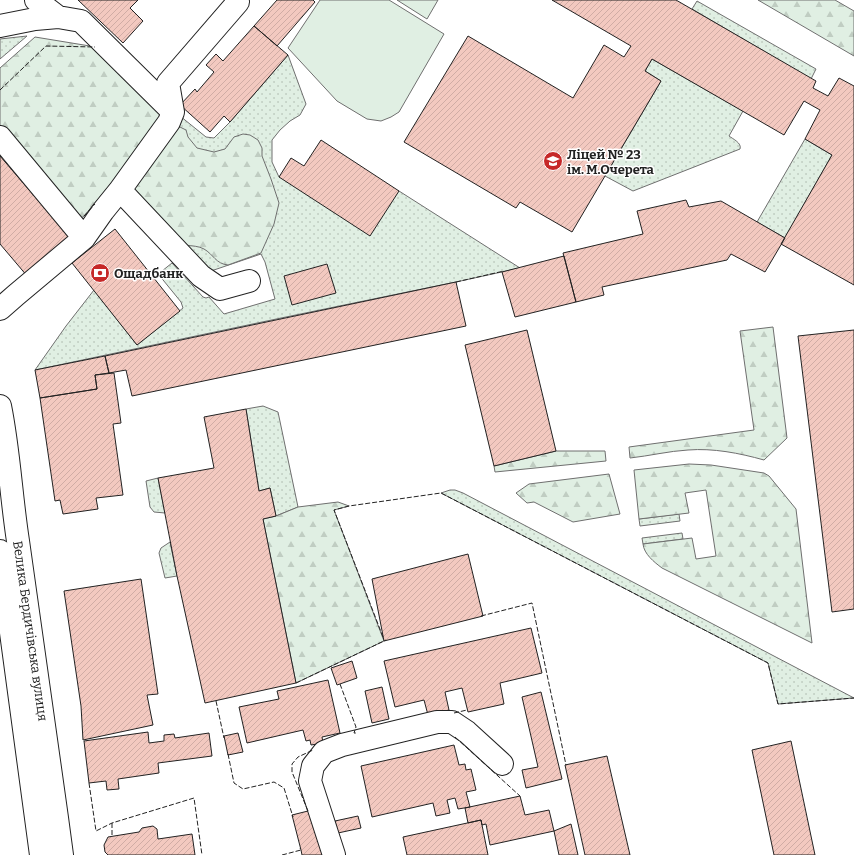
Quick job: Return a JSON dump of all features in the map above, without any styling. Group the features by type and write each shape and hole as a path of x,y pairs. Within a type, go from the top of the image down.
{"main road":[{"path":"36,0 58,17"},
{"path":"0,309 84,238 169,122 174,112 168,83 238,2"},
{"path":"0,26 35,19 58,17 81,21 174,112"},
{"path":"0,137 84,238"},
{"path":"120,190 201,276 220,289 249,281"},
{"name":"Велика Бердичівська вулиця","path":"0,406 10,478 6,544 41,855"},
{"name":"Велика Бердичівська вулиця","path":"6,544 25,586 62,855"},
{"path":"334,855 310,781 313,766 324,752 342,745 437,722 452,722 467,732 502,764"}],"green space":[{"path":"320,0 389,0 444,34 399,112 381,121 367,119 337,101 288,48"},
{"path":"397,0 438,0 427,19"},
{"path":"758,0 835,0 854,11 854,56"},
{"path":"697,1 816,69 811,79 692,9"},
{"path":"27,36 0,59 0,39"},
{"path":"35,37 96,47 166,115 135,155 79,220 0,125 0,68"},
{"path":"288,55 306,104 300,115 290,121 272,140 272,162 279,177 399,191 520,268 35,370 94,290 137,345 183,308 181,302 159,275 172,263 203,297 209,297 224,314 275,299 265,262 261,254 211,271 133,190 180,116 206,137 214,138 230,122"},
{"path":"652,59 743,111 729,136 740,145 740,149 633,191 605,176 661,81 645,71"},
{"path":"180,127 186,130 188,137 197,148 214,152 225,149 234,137 243,134 250,135 258,140 262,148 262,156 279,203 274,224 261,253 228,265 220,263 202,248 185,245 133,190 177,128"},
{"path":"805,139 832,155 785,238 757,222"},
{"path":"773,327 787,438 764,460 745,455 707,450 674,451 630,458 629,447 754,430 740,331"},
{"path":"263,406 278,412 298,507 276,516 270,488 259,491 246,409"},
{"path":"556,451 605,451 606,461 495,472 494,466"},
{"path":"689,464 711,465 764,473 769,476 796,509 812,643 662,568 647,554 643,544 692,538 696,559 716,556 706,490 685,493 689,513 639,519 634,470"},
{"path":"609,474 620,514 573,522 534,502 527,503 516,493 529,484"},
{"path":"158,478 165,513 154,512 150,507 146,481"},
{"path":"450,490 463,493 854,698 778,704 768,663 441,493"},
{"path":"338,502 349,506 334,510 384,641 296,683 263,519 276,516 298,507"},
{"path":"679,514 680,521 640,526 639,519"},
{"path":"682,533 683,539 643,544 642,538"},
{"path":"170,542 177,576 165,578 159,553 161,548"}],"building":[{"path":"78,0 138,0 130,8 143,21 123,43"},
{"path":"277,0 313,0 315,2 277,46 254,26"},
{"path":"552,0 676,0 816,81 813,88 828,96 839,78 854,86 854,285 781,244 832,155 805,139 820,110 804,101 784,135 652,59 645,71 661,81 572,232 520,202 516,208 404,142 468,36 573,98 604,45 624,57 631,46"},
{"path":"254,26 288,55 230,122 224,116 210,132 180,105 195,89 197,92 214,72 206,65 216,54 223,61"},
{"path":"321,140 399,191 370,236 279,177 291,158 304,166"},
{"path":"0,156 72,240 28,277 0,244"},
{"path":"686,200 689,207 721,201 785,238 765,272 731,254 727,260 602,287 604,295 576,302 563,253 643,234 637,211"},
{"path":"115,229 180,311 137,345 72,263"},
{"path":"564,256 576,302 515,317 502,272"},
{"path":"327,264 336,293 292,305 284,276"},
{"path":"456,282 466,326 132,396 126,370 109,373 105,356"},
{"path":"527,330 556,451 494,466 465,345"},
{"path":"854,330 854,609 832,612 798,336"},
{"path":"105,356 109,373 95,375 97,389 40,398 35,370"},
{"path":"114,373 121,423 113,424 123,495 96,498 98,509 63,514 60,500 55,501 40,398 97,389 95,375"},
{"path":"246,409 259,491 270,488 276,516 263,519 296,683 205,703 177,576 158,478 214,468 204,417"},
{"path":"468,554 483,616 384,641 372,579"},
{"path":"141,579 158,694 147,695 153,725 83,740 81,706 64,591"},
{"path":"531,628 542,673 500,683 504,704 468,712 462,688 445,692 449,710 428,715 424,700 395,707 384,661"},
{"path":"352,661 357,678 337,685 331,668"},
{"path":"328,680 340,733 322,737 323,743 311,745 310,740 306,741 303,730 247,743 239,707 279,699 277,691"},
{"path":"382,687 389,719 372,723 365,691"},
{"path":"541,692 562,779 526,788 522,770 538,767 522,697"},
{"path":"148,732 149,743 164,741 164,735 174,734 175,738 209,733 212,756 158,763 159,773 118,779 119,789 107,790 106,781 89,783 84,741"},
{"path":"238,733 243,752 228,755 224,736"},
{"path":"791,741 815,855 774,855 752,750"},
{"path":"454,745 459,765 465,764 466,770 471,769 476,790 466,792 470,807 458,809 455,798 447,800 450,813 436,816 433,803 372,817 361,766"},
{"path":"607,756 630,855 585,855 565,765"},
{"path":"520,796 525,815 549,810 554,831 490,845 486,824 482,825 481,820 468,823 465,808"},
{"path":"312,810 323,855 302,855 292,815"},
{"path":"358,816 361,828 338,833 335,821"},
{"path":"481,820 488,855 407,855 403,837"},
{"path":"571,824 578,855 559,855 554,831"},
{"path":"153,826 157,829 158,839 192,834 195,855 108,855 105,852 104,845 108,837 139,832 142,828"}],"fence":[{"path":"0,90 46,46 95,47"},
{"path":"84,216 95,204"},
{"path":"456,282 504,271"},
{"path":"383,637 334,510 349,506 441,493 768,663 778,704 854,698"},
{"path":"481,616 532,603 566,765"},
{"path":"296,683 386,640"},
{"path":"340,684 356,727 354,733 356,733"},
{"path":"216,701 224,738"},
{"path":"454,713 467,710"},
{"path":"455,737 520,796"},
{"path":"308,811 292,772 292,764 298,757 313,750"},
{"path":"228,754 234,783 243,789 274,782 284,788 293,817"},
{"path":"89,783 96,831 112,823 194,798 202,855"},
{"path":"112,823 112,836"},
{"path":"282,855 301,850 300,848"}],"place":[{"name":"Ліцей № 23 ім. М.Очерета","path":"553,161"},
{"name":"Ощадбанк","path":"100,273"}]}
